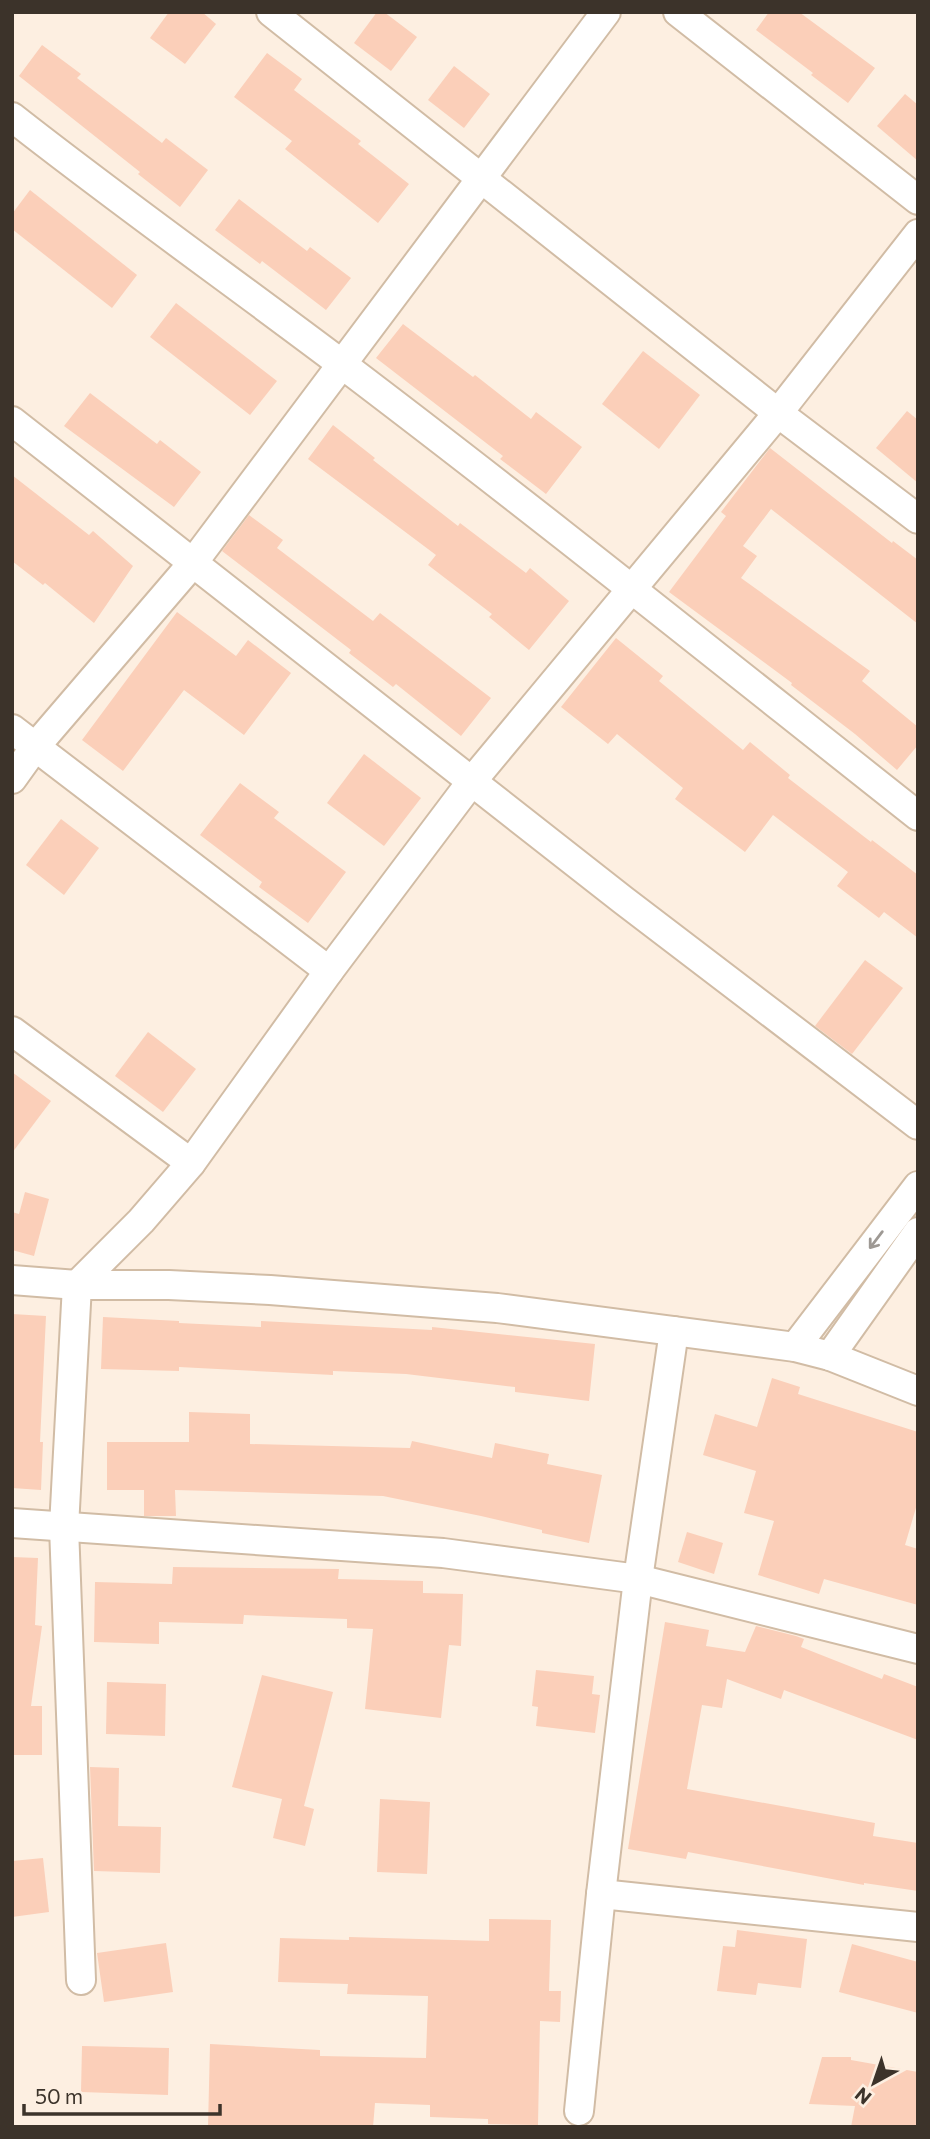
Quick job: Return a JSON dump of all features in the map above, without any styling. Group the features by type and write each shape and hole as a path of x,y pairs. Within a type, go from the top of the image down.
{"street":[{"path":"271,12 778,413 918,519"},
{"path":"12,779 35,747 192,564 606,12"},
{"path":"678,12 918,200"},
{"path":"12,117 342,364 918,816"},
{"path":"82,1980 64,1527 77,1284 141,1221 191,1163 329,971 472,781 778,413 918,234"},
{"path":"12,421 623,900 918,1125"},
{"path":"12,729 329,971"},
{"path":"12,1031 191,1163"},
{"path":"795,1347 918,1186"},
{"path":"830,1356 918,1232"},
{"path":"12,1280 270,1290 497,1308 795,1347 830,1356 918,1391"},
{"path":"579,2111 638,1579 674,1331"},
{"path":"12,1523 443,1553 638,1579 918,1649"},
{"path":"601,1894 918,1927"}],"building":[{"path":"169,12 202,12 216,24 185,64 150,38"},
{"path":"377,12 384,12 417,37 391,71 354,43"},
{"path":"769,12 799,12 875,68 848,103 756,30"},
{"path":"42,45 81,74 77,78 162,143 166,138 208,170 180,207 19,76"},
{"path":"267,53 302,79 294,90 361,141 358,144 409,184 378,223 285,149 292,141 234,97"},
{"path":"454,66 490,94 464,128 428,100"},
{"path":"905,94 918,105 918,161 877,126"},
{"path":"30,190 137,275 112,308 12,229 12,214"},
{"path":"239,199 307,251 310,247 351,278 326,310 262,261 260,264 215,230"},
{"path":"176,303 277,381 250,415 150,337"},
{"path":"403,324 531,419 536,412 582,447 546,494 500,459 503,456 376,358"},
{"path":"643,351 700,395 659,449 602,404"},
{"path":"90,393 157,444 160,440 201,472 174,507 64,426"},
{"path":"907,411 918,420 918,483 876,448"},
{"path":"333,425 458,526 460,523 526,573 530,568 569,601 529,650 489,617 492,614 428,565 436,555 308,459"},
{"path":"770,448 892,543 893,541 918,560 918,624 771,509 743,546 757,556 741,578 870,671 862,681 918,727 918,745 897,770 791,685 792,683 669,592 726,516 721,512"},
{"path":"12,475 89,535 93,531 133,566 94,623 45,583 43,585 12,561"},
{"path":"249,515 283,540 277,548 373,621 380,613 491,698 461,736 396,684 393,687 349,653 351,650 222,551"},
{"path":"177,612 236,656 248,640 291,673 244,735 184,690 123,771 82,740"},
{"path":"616,638 663,676 659,681 743,750 750,742 790,775 788,778 918,875 918,938 884,912 879,918 837,886 848,872 773,815 745,852 675,799 683,788 617,734 608,744 561,707"},
{"path":"364,754 421,798 384,846 327,803"},
{"path":"240,783 279,812 274,818 346,872 308,923 259,887 262,882 200,835"},
{"path":"61,819 99,848 64,895 26,865"},
{"path":"865,960 903,988 852,1054 815,1026"},
{"path":"148,1032 196,1069 163,1112 115,1076"},
{"path":"12,1072 51,1101 12,1153"},
{"path":"25,1192 49,1199 34,1256 12,1250 12,1212 19,1214"},
{"path":"12,1314 46,1316 40,1442 43,1442 41,1490 12,1488"},
{"path":"103,1317 261,1327 261,1321 432,1330 432,1327 595,1344 589,1401 515,1392 515,1387 406,1374 333,1371 333,1375 179,1367 179,1371 101,1369"},
{"path":"772,1378 800,1387 798,1394 918,1432 918,1501 905,1545 918,1549 918,1605 824,1579 819,1594 758,1575 774,1521 744,1513 756,1471 703,1455 715,1414 757,1427"},
{"path":"189,1412 250,1414 250,1444 410,1448 412,1441 492,1458 495,1443 549,1454 547,1464 602,1475 589,1543 481,1516 383,1496 175,1490 176,1516 144,1516 144,1490 107,1490 107,1442 189,1442"},
{"path":"687,1532 723,1543 714,1574 678,1562"},
{"path":"12,1557 38,1558 35,1625 42,1626 31,1706 42,1706 42,1755 12,1755"},
{"path":"173,1567 339,1569 338,1579 423,1581 423,1593 463,1594 461,1646 449,1645 441,1718 365,1709 373,1629 347,1628 347,1619 244,1615 243,1624 159,1622 159,1644 94,1642 95,1582 172,1584"},
{"path":"665,1622 709,1630 706,1646 745,1652 756,1626 796,1636 804,1639 801,1647 882,1679 884,1674 918,1687 918,1740 784,1690 781,1699 727,1679 722,1708 702,1705 687,1789 875,1823 873,1836 918,1843 918,1891 864,1885 688,1852 686,1859 628,1849"},
{"path":"536,1670 594,1676 592,1694 600,1695 595,1733 536,1726 538,1707 532,1706"},
{"path":"262,1675 333,1692 304,1806 314,1809 305,1846 273,1838 282,1799 232,1787"},
{"path":"107,1682 166,1684 165,1736 106,1734"},
{"path":"90,1767 119,1768 118,1826 161,1827 160,1873 94,1871"},
{"path":"380,1799 430,1802 427,1874 377,1872"},
{"path":"43,1858 49,1912 12,1917 12,1861"},
{"path":"489,1919 551,1920 549,1991 561,1991 560,2022 540,2021 538,2125 488,2124 488,2119 430,2117 430,2105 375,2103 373,2127 208,2127 210,2044 320,2050 320,2056 426,2058 428,1996 347,1994 348,1984 278,1982 280,1938 489,1941"},
{"path":"737,1930 807,1939 801,1988 758,1983 756,1995 717,1991 723,1946 735,1947"},
{"path":"166,1943 173,1992 104,2002 97,1953"},
{"path":"852,1944 918,1962 918,2013 839,1992"},
{"path":"82,2046 169,2048 168,2095 81,2092"},
{"path":"822,2057 851,2057 851,2060 918,2072 918,2127 851,2127 855,2106 809,2104"}]}
